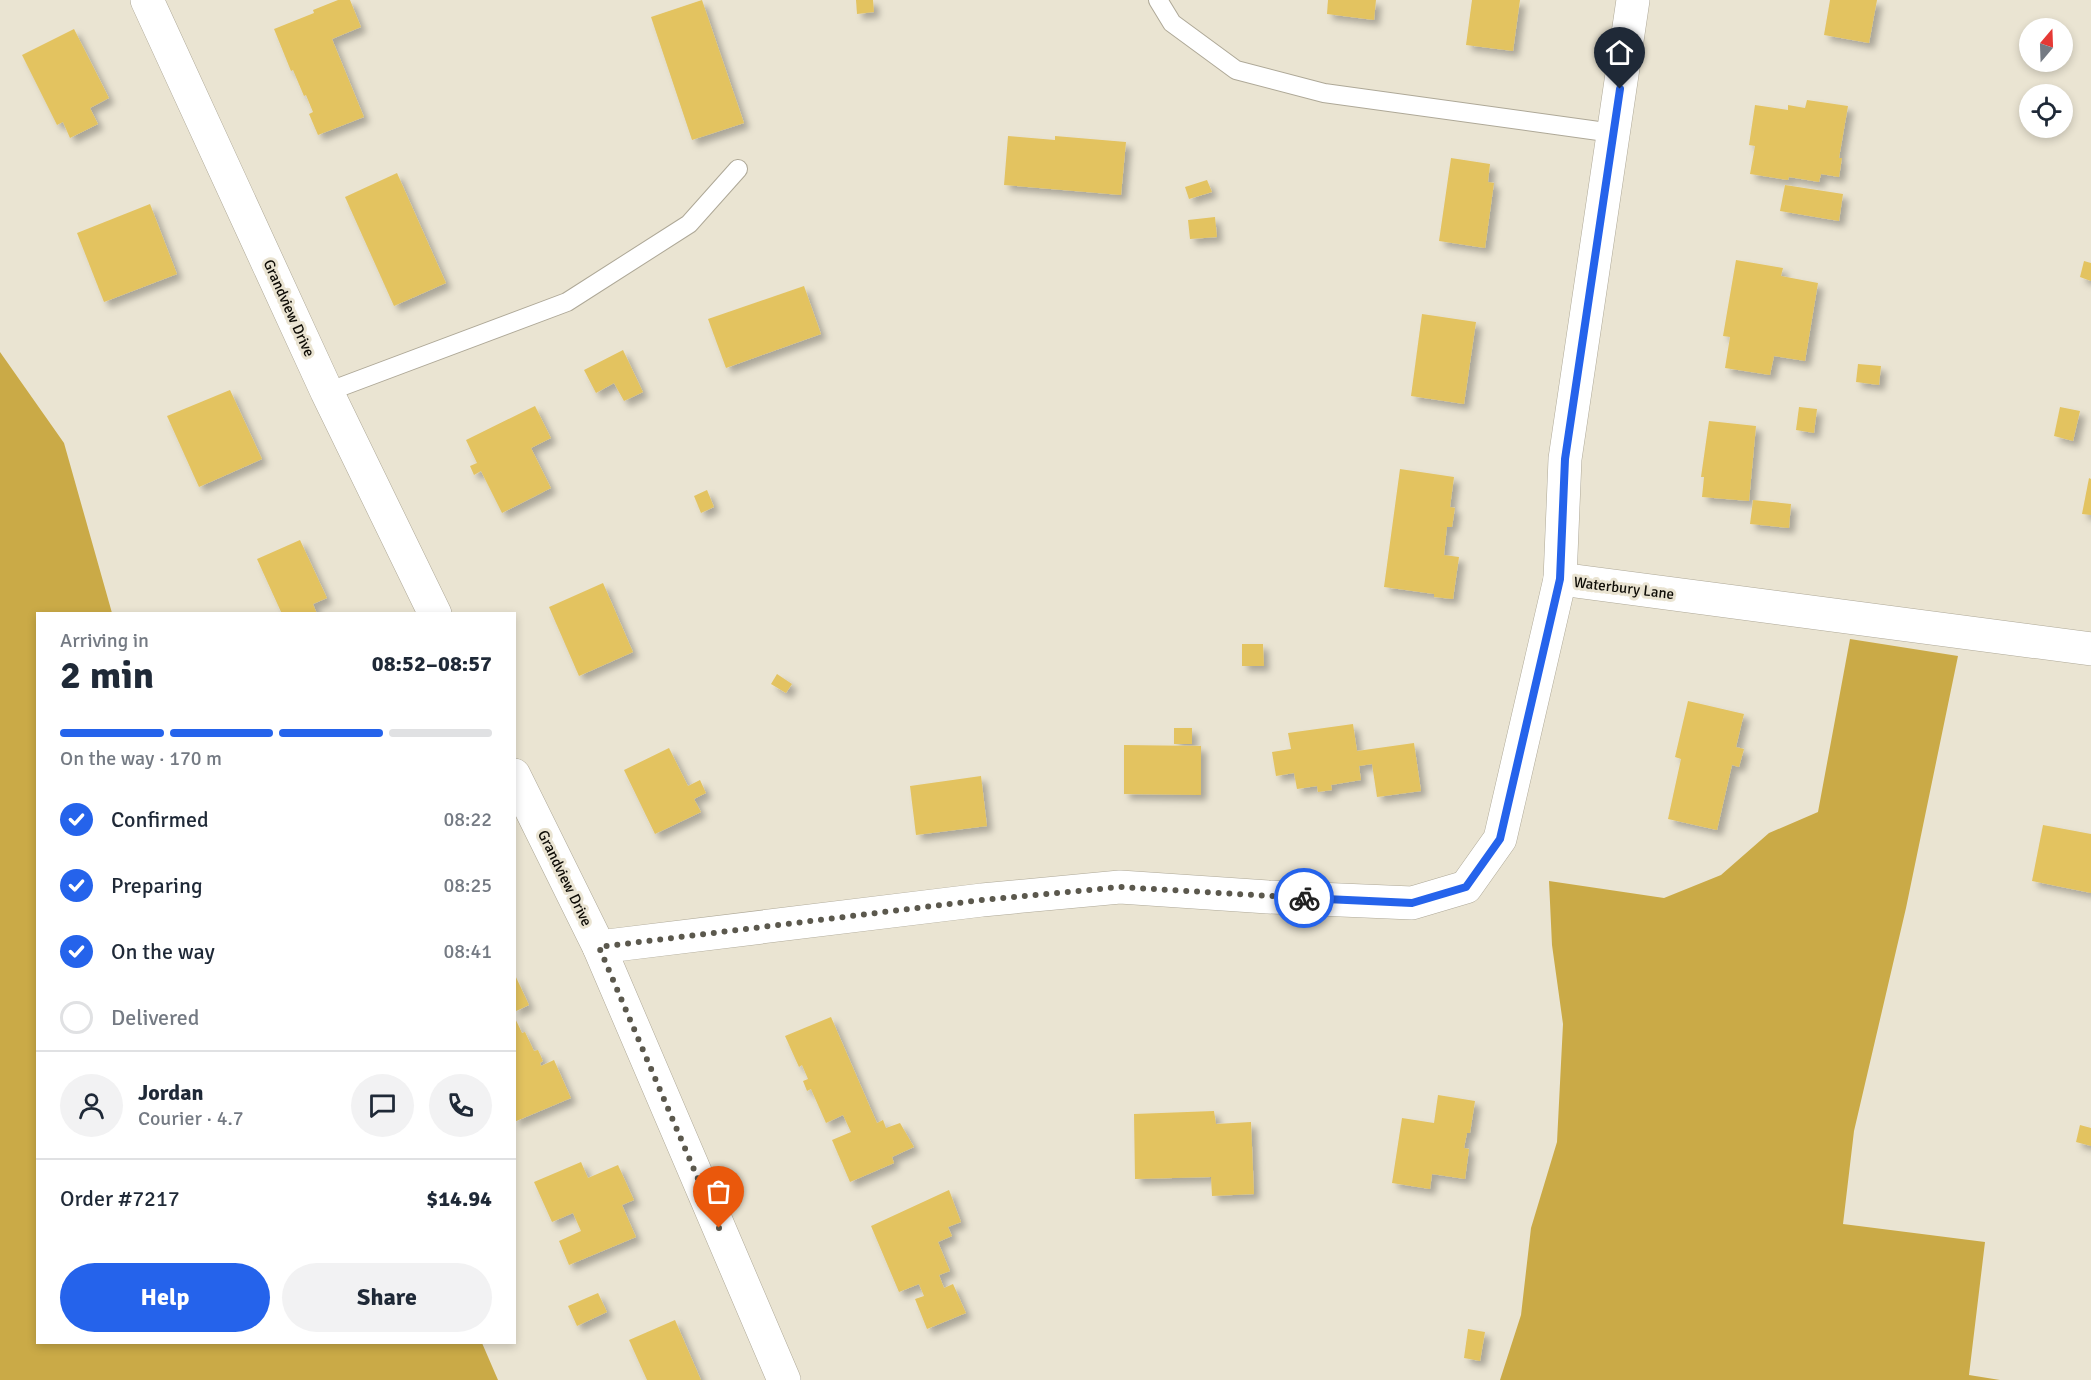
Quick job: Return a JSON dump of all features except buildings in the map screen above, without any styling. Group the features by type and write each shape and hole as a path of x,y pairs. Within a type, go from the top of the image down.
{"street":[{"name":"Grandview Drive","path":"147,0 327,392 434,612"},
{"path":"1560,579 1565,459 1633,0"},
{"name":"Waterbury Lane","path":"599,947 982,900 1120,887 1268,897 1412,903 1466,887 1500,839 1560,579 2091,650"},
{"name":"Grandview Drive","path":"516,779 599,947 784,1380"}],"lane":[{"path":"1158,0 1172,23 1236,70 1324,93 1613,133"},
{"path":"327,392 567,302 689,224 738,169"}],"shaded area":[{"path":"0,352 64,443 112,612 36,612 36,1344 482,1344 498,1380 0,1380"},
{"path":"1850,639 1958,656 1906,908 1854,1131 1843,1224 1985,1242 1969,1375 2000,1380 1500,1380 1521,1315 1531,1228 1557,1142 1563,1024 1552,945 1549,881 1664,898 1721,875 1769,833 1818,812"}],"way so far":[{"path":"719,1228 599,947 982,900 1120,887 1304,898"}],"route":[{"path":"1304,898 1412,903 1466,887 1500,839 1560,579 1565,459 1620,89"}]}
